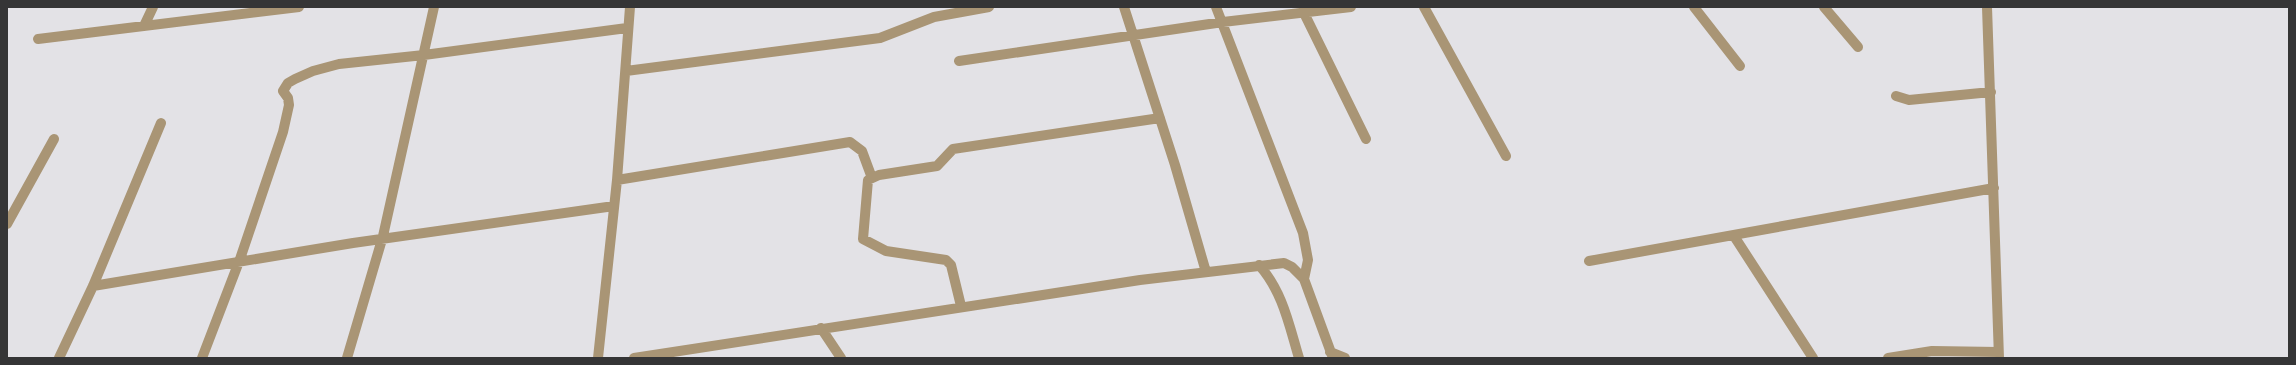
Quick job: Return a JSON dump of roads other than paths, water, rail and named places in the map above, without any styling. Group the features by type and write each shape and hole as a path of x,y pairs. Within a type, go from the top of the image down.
{"street":[{"path":"144,26 153,7"},
{"path":"38,38 299,7"},
{"path":"347,358 383,236 434,7"},
{"path":"598,358 617,180 626,71 627,28 630,7"},
{"path":"626,71 880,38 934,17 989,7"},
{"path":"1124,7 1160,118 1206,272"},
{"path":"1216,7 1303,233 1308,260 1304,280"},
{"path":"959,61 1223,22 1351,7"},
{"path":"1424,7 1506,156"},
{"path":"1694,7 1740,66"},
{"path":"1824,7 1858,47"},
{"path":"1888,358 1932,351 1999,355 1987,7"},
{"path":"1304,13 1366,139"},
{"path":"202,358 240,259 288,110 289,102 283,91 284,87 295,78 327,67 627,28"},
{"path":"1896,96 1909,100 1991,92"},
{"path":"961,306 951,265 946,260 893,253 863,239 867,184 872,178 936,166 943,162 948,152 954,149 1160,118"},
{"path":"59,358 93,286 161,124"},
{"path":"7,224 54,139"},
{"path":"617,180 850,142 856,144 862,150 872,178"},
{"path":"1590,261 1994,188"},
{"path":"93,286 240,259 383,236 614,206"},
{"path":"1734,236 1813,358"},
{"path":"634,358 961,306 1206,272 1284,263 1292,267 1304,280 1332,355 1345,358"},
{"path":"1259,266 1270,276 1277,288 1299,358"},
{"path":"821,328 841,358"}]}
